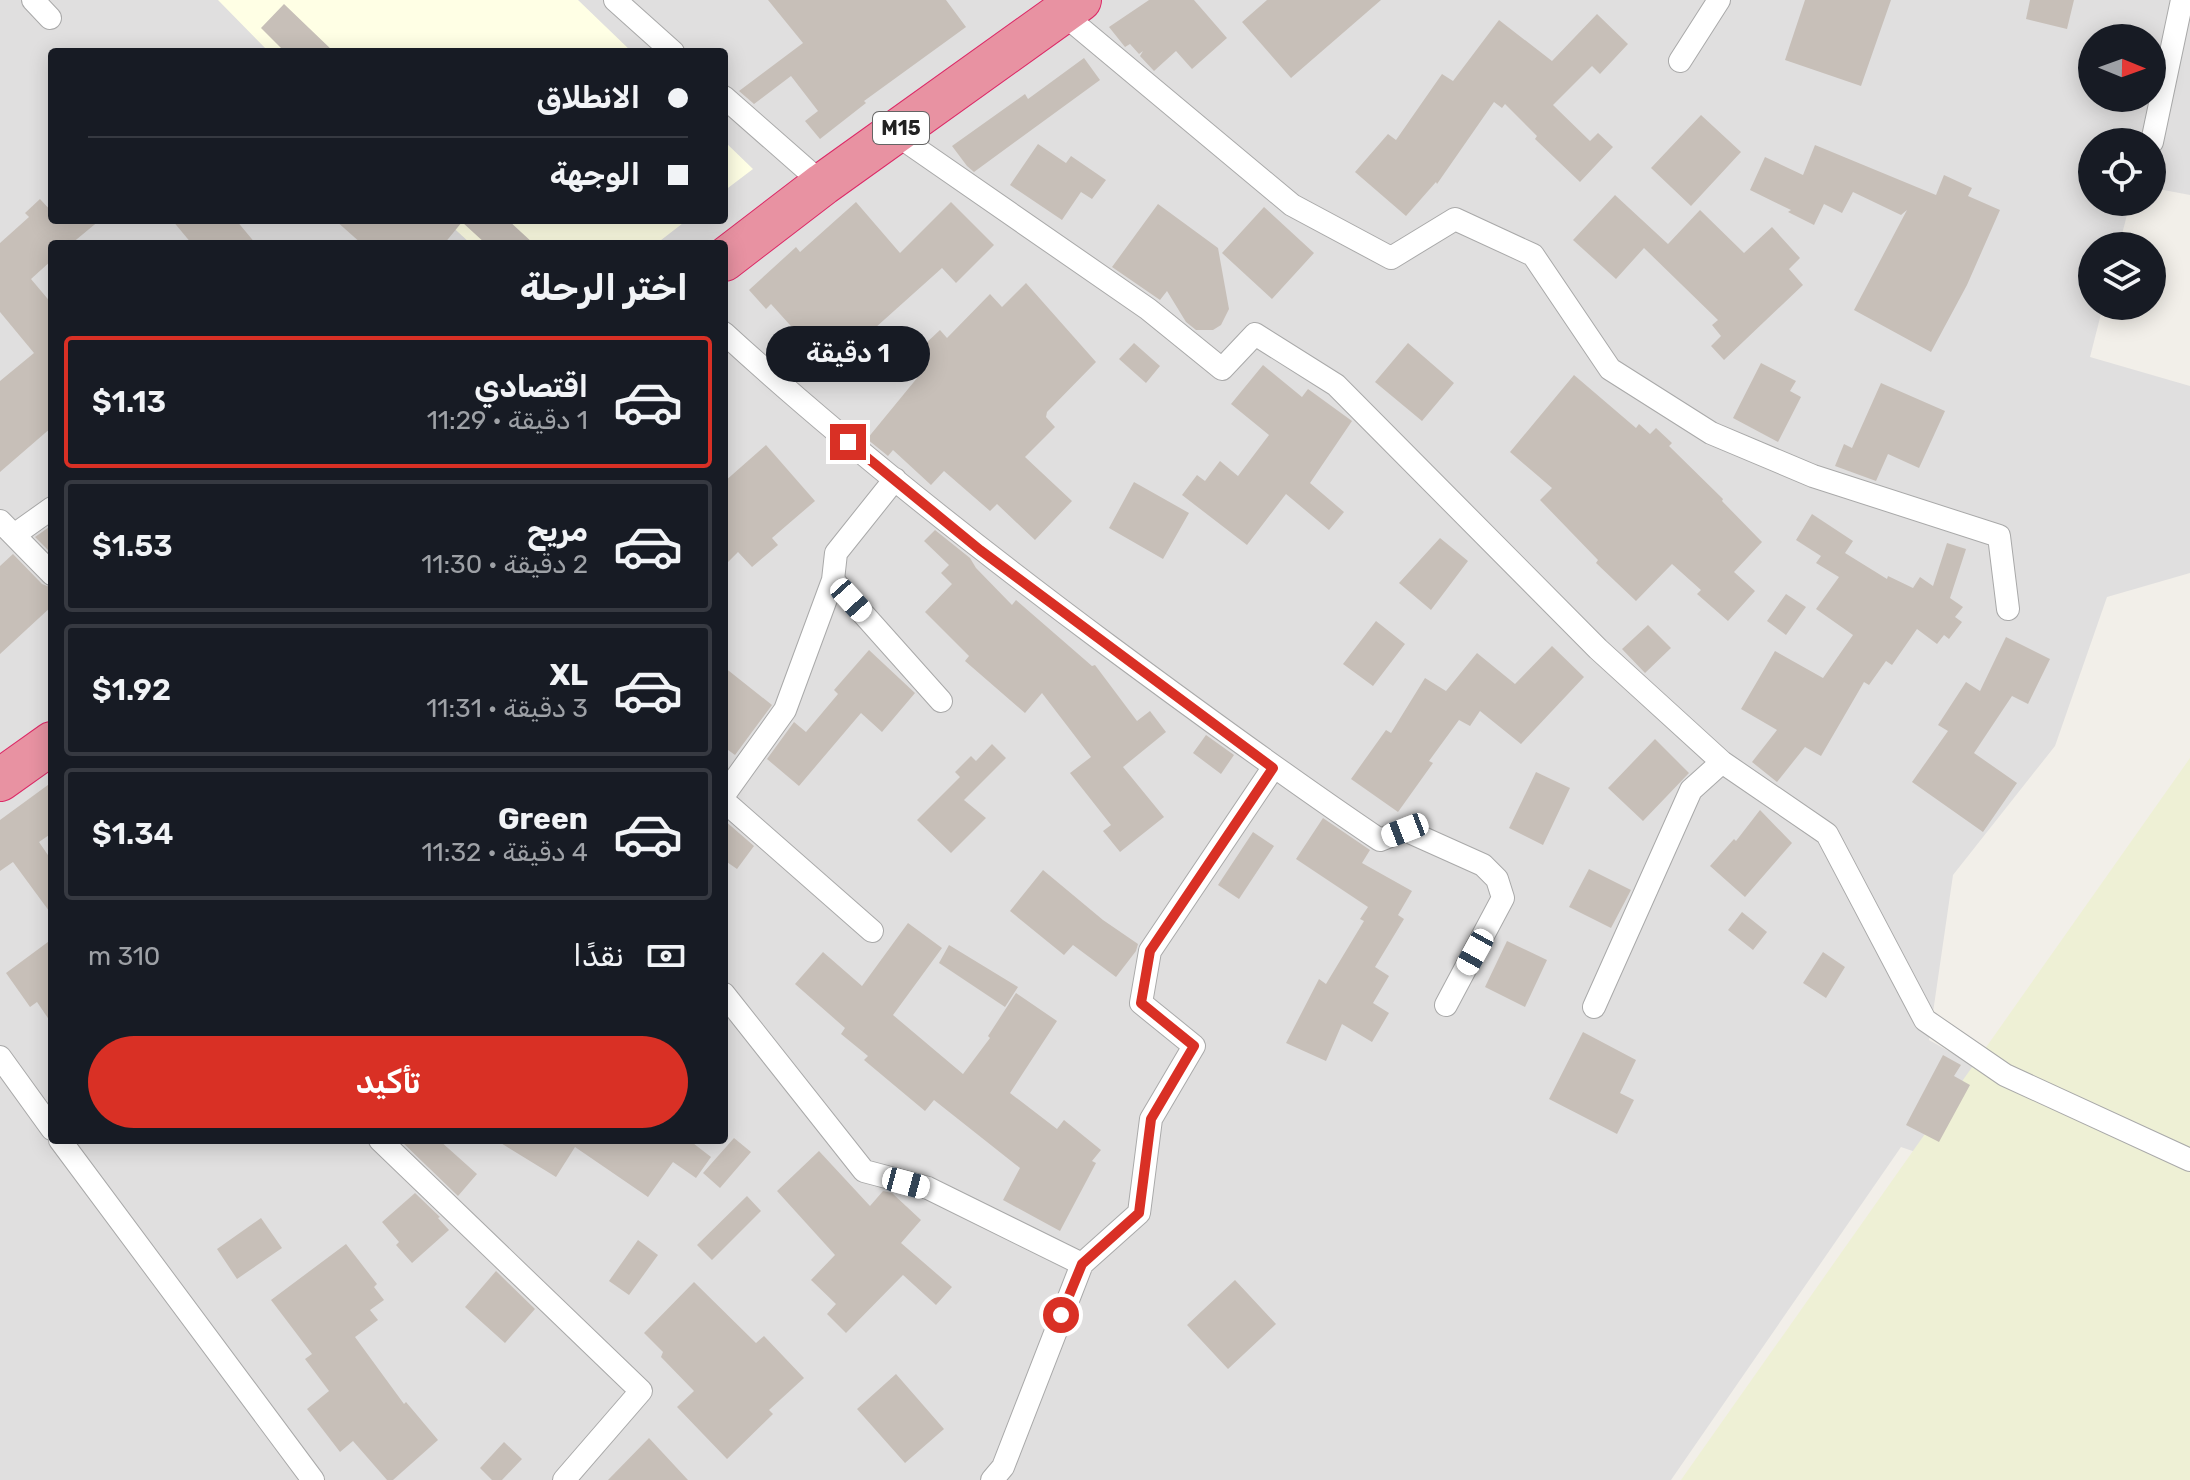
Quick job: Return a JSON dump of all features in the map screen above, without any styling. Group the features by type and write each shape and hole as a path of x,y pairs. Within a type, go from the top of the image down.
{"highway":[{"name":"M15","path":"728,257 823,184 1071,6"},
{"path":"0,780 48,746"}],"street":[{"path":"33,0 50,18"},
{"path":"615,0 669,48"},
{"path":"1680,61 1719,0"},
{"path":"2155,128 2182,0"},
{"path":"1071,6 1292,205 1391,258 1455,219 1533,255 1610,369 1711,433 1813,476 1999,536 2008,609"},
{"path":"728,101 823,184"},
{"path":"894,133 1148,309 1222,369 1255,334 1336,385 1598,649 1722,762 1827,834 1925,1020 2005,1075 2190,1160"},
{"path":"728,337 802,404 980,550 1273,768 1380,840 1405,830 1483,865 1497,879 1503,898 1446,1005"},
{"path":"728,789 785,710 833,580 836,553 895,479"},
{"path":"48,510 7,528 48,570"},
{"path":"833,580 941,701"},
{"path":"1594,1007 1691,790 1722,762"},
{"path":"992,1480 1003,1467 1082,1264 1139,1213 1151,1119 1194,1046 1141,1003 1150,951 1273,768"},
{"path":"728,805 872,931"},
{"path":"728,999 864,1171 928,1188 1082,1264"},
{"path":"0,1057 48,1123"},
{"path":"63,1144 313,1480"},
{"path":"384,1144 641,1391 564,1480"}],"shaded area":[{"path":"0,0 2190,0 2190,195 2166,190 2166,128 2078,128 2078,216 2127,216 2123,232 2078,232 2078,320 2099,320 2090,357 2190,386 2190,573 2107,597 2055,746 1953,875 1929,1040 2012,1087 1968,1170 1901,1147 1671,1480 0,1480"},
{"path":"218,0 578,0 628,48 265,48"},
{"path":"728,145 753,169 728,188"},
{"path":"449,224 682,224 661,240 467,240"},
{"path":"2190,758 2190,1480 1681,1480"}],"building":[{"path":"768,0 946,0 966,27 864,101 866,103 820,139 805,121 818,111 791,76 754,104 739,91 803,43"},
{"path":"1149,0 1194,0 1227,38 1192,69 1176,51 1154,71 1140,56 1143,51 1139,54 1130,44 1125,47 1109,27"},
{"path":"1267,0 1381,0 1291,78 1242,22"},
{"path":"1805,0 1891,0 1861,86 1785,60"},
{"path":"2030,0 2074,0 2067,29 2026,19"},
{"path":"284,4 330,48 281,48 261,28"},
{"path":"1597,14 1628,44 1600,74 1592,66 1553,105 1590,141 1598,133 1613,147 1580,182 1535,139 1537,136 1505,104 1502,108 1494,102 1437,184 1406,216 1355,172 1388,134 1396,140 1442,74 1453,81 1499,20 1552,61"},
{"path":"1084,58 1100,80 974,172 967,166 952,146 1025,94 1028,99"},
{"path":"1701,115 1741,152 1691,206 1651,168"},
{"path":"1038,144 1066,163 1071,156 1106,180 1092,199 1081,192 1062,220 1010,185"},
{"path":"1815,145 1936,195 1944,175 1972,188 1968,196 2000,210 1967,285 1931,352 1854,310 1907,210 1901,215 1853,192 1842,213 1824,204 1814,225 1750,190 1765,157 1803,175"},
{"path":"1615,195 1668,244 1700,210 1744,253 1772,227 1800,258 1789,269 1803,285 1724,360 1711,346 1721,336 1712,325 1718,320 1644,248 1616,279 1573,240"},
{"path":"40,199 48,208 48,224 95,224 76,240 48,240 48,264 31,279 48,299 48,430 0,472 0,381 34,353 0,312 0,243 29,217 25,213"},
{"path":"856,202 900,253 951,202 994,245 956,283 942,268 875,328 890,343 853,377 816,338 808,345 771,304 766,309 749,290 796,247 800,252"},
{"path":"1158,204 1218,248 1229,309 1221,325 1213,330 1196,330 1186,322 1167,291 1160,300 1112,267"},
{"path":"1264,207 1314,253 1272,299 1222,253"},
{"path":"175,224 239,224 253,240 189,240"},
{"path":"340,224 460,224 447,240 358,240"},
{"path":"464,224 512,224 530,240 482,240"},
{"path":"1026,283 1096,362 1047,412 1046,417 1055,427 1025,457 1072,501 1035,540 997,504 990,511 944,471 931,485 893,450 888,456 867,439 922,372 909,359 940,330 947,338 990,294 1002,307"},
{"path":"1134,343 1160,366 1146,383 1119,359"},
{"path":"1408,343 1454,383 1422,421 1375,382"},
{"path":"1761,363 1796,381 1790,391 1801,397 1778,442 1733,418"},
{"path":"1263,365 1302,397 1308,389 1352,421 1310,483 1344,512 1329,530 1286,494 1247,545 1182,495 1197,475 1205,481 1220,461 1238,476 1269,435 1231,404"},
{"path":"1574,375 1636,428 1639,424 1650,434 1656,428 1672,443 1669,446 1762,542 1734,572 1755,591 1728,621 1697,594 1701,590 1672,564 1636,601 1596,563 1598,560 1540,500 1552,488 1510,452"},
{"path":"1881,383 1945,411 1919,468 1888,454 1876,481 1835,466 1844,444 1852,448"},
{"path":"766,445 815,501 772,538 778,545 752,567 738,552 728,562 728,478"},
{"path":"1134,482 1189,513 1163,559 1109,528"},
{"path":"1812,514 1853,541 1845,553 1887,579 1888,576 1913,588 1920,577 1933,586 1947,543 1966,549 1950,598 1963,607 1955,617 1962,622 1949,639 1944,635 1937,644 1917,629 1892,665 1886,661 1869,685 1864,682 1821,756 1805,747 1777,782 1752,762 1777,730 1741,709 1775,651 1823,678 1853,635 1816,609 1839,577 1816,563 1821,556 1796,540"},
{"path":"48,528 48,550 35,537"},
{"path":"935,530 970,558 1012,605 1016,600 1092,666 1095,665 1137,721 1150,711 1166,732 1123,767 1164,817 1120,852 1103,831 1111,825 1070,773 1091,757 1042,693 1025,713 965,661 969,656 925,612 952,584 941,573 949,565 924,541"},
{"path":"1440,538 1468,561 1431,610 1399,583"},
{"path":"13,554 48,586 48,610 0,654 0,566"},
{"path":"1786,594 1806,607 1786,635 1767,621"},
{"path":"1376,621 1405,644 1373,686 1343,664"},
{"path":"1648,625 1671,648 1645,673 1622,649"},
{"path":"2006,637 2050,659 2028,704 2012,696 1974,753 2017,783 1983,832 1912,782 1948,731 1938,725 1966,682 1980,691"},
{"path":"1552,646 1584,677 1521,744 1480,711 1470,726 1459,720 1398,812 1351,779 1386,730 1391,733 1425,678 1446,691 1477,653 1515,684"},
{"path":"869,650 915,693 882,732 861,713 799,786 767,759 794,722 806,732 838,694 834,690"},
{"path":"728,670 772,705 735,755 728,750"},
{"path":"1206,735 1234,755 1221,774 1193,753"},
{"path":"1655,739 1689,773 1643,821 1608,788"},
{"path":"992,744 1006,758 964,800 986,818 951,853 917,820 960,777 955,772 971,756 976,761"},
{"path":"1536,772 1570,788 1543,845 1509,828"},
{"path":"48,785 48,836 39,842 48,855 48,910 13,862 0,871 0,820"},
{"path":"1760,810 1792,843 1745,897 1710,866 1734,839 1736,841"},
{"path":"1323,818 1370,850 1362,863 1412,891 1398,915 1404,919 1375,967 1389,976 1373,1003 1389,1013 1372,1042 1342,1024 1326,1061 1286,1043 1319,979 1326,984 1364,921 1360,919 1368,907 1296,859"},
{"path":"728,823 754,846 737,869 728,863"},
{"path":"1253,832 1274,846 1239,899 1218,885"},
{"path":"1589,869 1631,890 1611,928 1569,907"},
{"path":"1043,870 1103,920 1138,944 1116,977 1073,945 1064,955 1010,911"},
{"path":"1742,912 1767,932 1753,950 1728,930"},
{"path":"908,923 942,948 893,1015 963,1074 990,1038 988,1036 1016,993 1057,1021 1010,1093 1057,1129 1064,1120 1101,1150 1092,1161 1096,1163 1060,1231 1003,1200 1020,1168 934,1100 925,1111 864,1060 868,1056 841,1034 845,1028 795,984 823,952 862,986"},
{"path":"1507,941 1547,960 1525,1007 1485,987"},
{"path":"48,942 48,1018 37,1002 30,1007 6,973"},
{"path":"949,945 1018,987 1005,1007 939,963"},
{"path":"1823,952 1845,967 1826,998 1803,983"},
{"path":"1583,1032 1636,1060 1620,1093 1634,1100 1617,1134 1549,1099"},
{"path":"1943,1055 1961,1065 1954,1076 1970,1085 1939,1142 1906,1125"},
{"path":"734,1138 751,1152 720,1188 703,1173"},
{"path":"404,1144 443,1144 477,1174 458,1196"},
{"path":"502,1144 694,1144 711,1157 696,1178 673,1162 648,1197 575,1147 556,1177"},
{"path":"819,1151 870,1206 883,1191 892,1193 921,1220 901,1243 952,1287 936,1305 903,1275 846,1333 827,1314 836,1304 811,1280 835,1255 777,1191"},
{"path":"415,1193 449,1230 412,1263 382,1222"},
{"path":"747,1196 761,1211 712,1260 697,1245"},
{"path":"261,1218 282,1248 237,1279 217,1249"},
{"path":"638,1240 658,1255 629,1295 609,1281"},
{"path":"346,1244 377,1284 374,1287 384,1300 370,1310 378,1320 355,1337 404,1404 406,1402 438,1440 393,1480 387,1480 353,1441 340,1452 307,1409 329,1391 305,1359 312,1354 271,1300"},
{"path":"496,1271 535,1309 505,1343 465,1307"},
{"path":"1235,1280 1276,1324 1228,1369 1187,1325"},
{"path":"694,1282 756,1343 764,1336 804,1378 769,1410 773,1414 727,1459 677,1407 694,1391 661,1357 663,1352 644,1333"},
{"path":"896,1374 944,1429 905,1463 857,1409"},
{"path":"649,1438 688,1480 608,1480"},
{"path":"504,1442 522,1459 502,1480 492,1480 480,1468"}],"route":[{"path":"848,442 980,550 1273,768 1150,951 1141,1003 1194,1046 1151,1119 1139,1213 1082,1264 1061,1315"}]}
